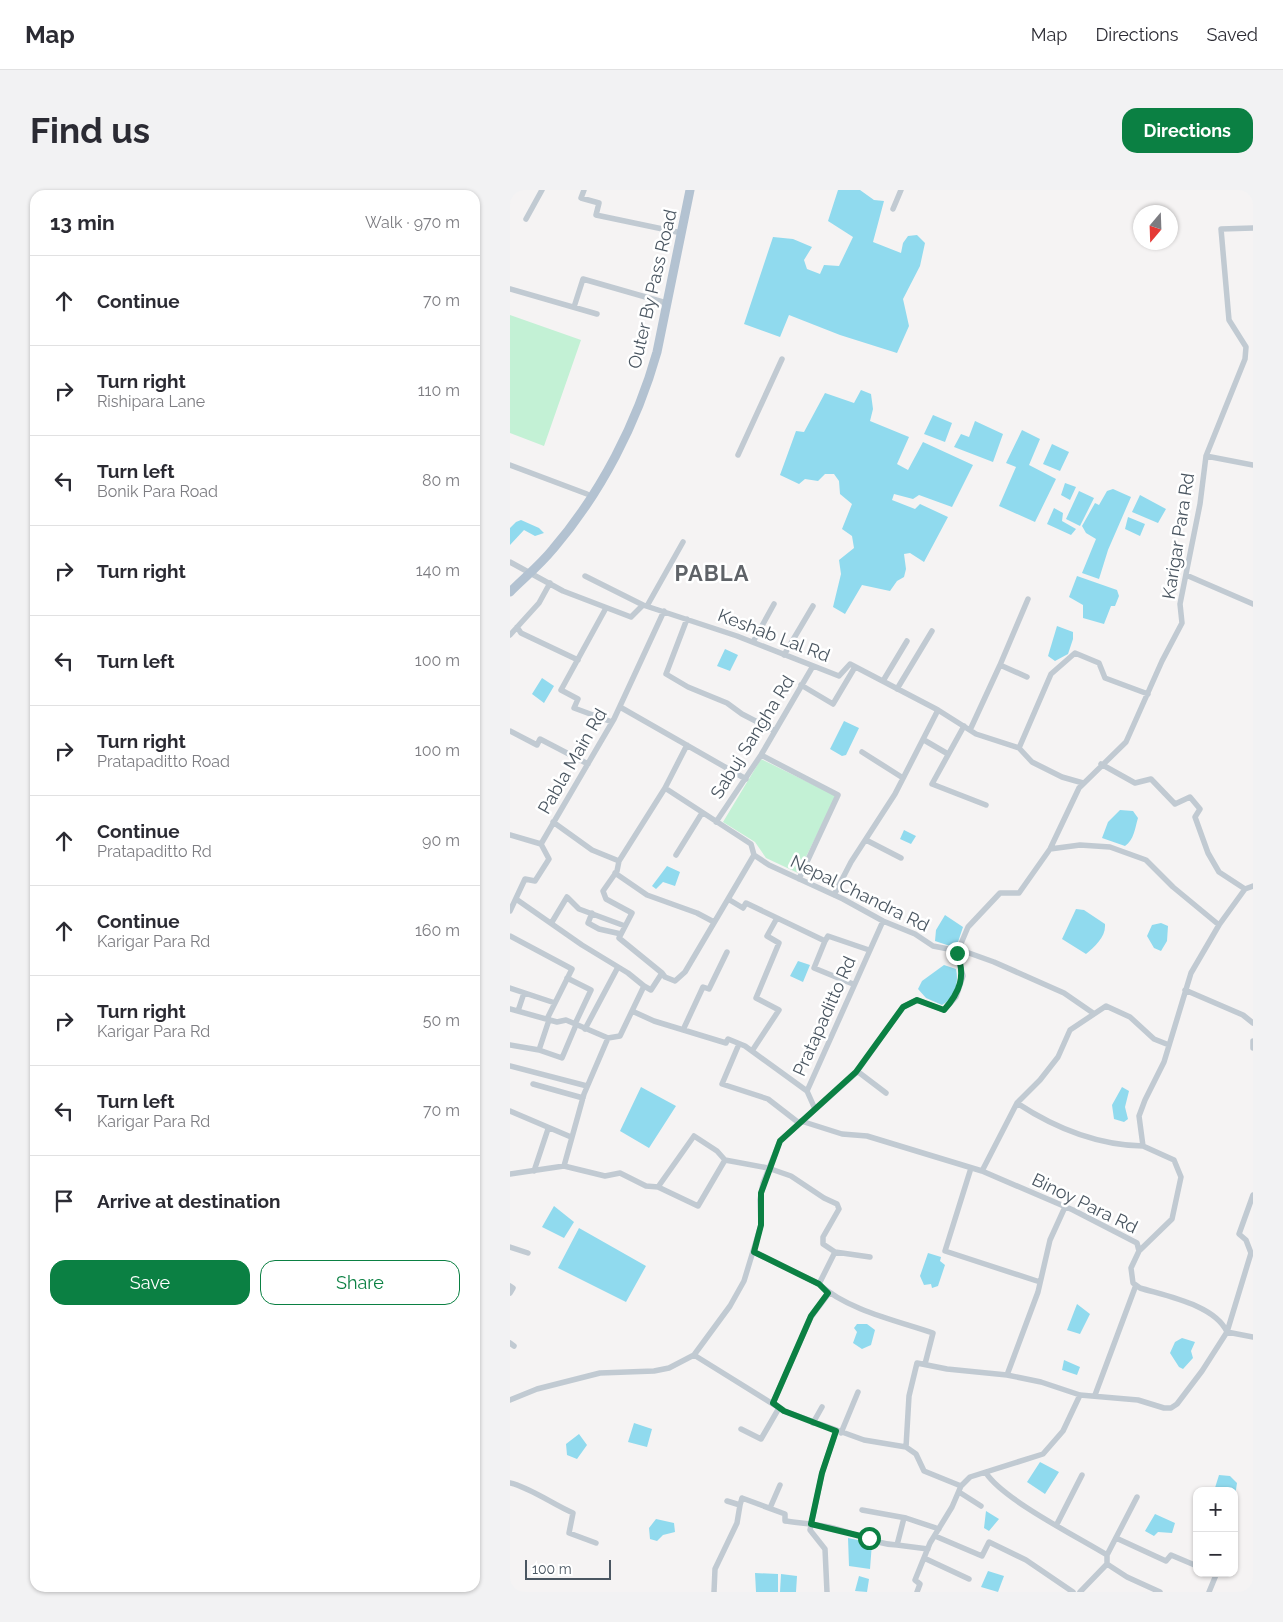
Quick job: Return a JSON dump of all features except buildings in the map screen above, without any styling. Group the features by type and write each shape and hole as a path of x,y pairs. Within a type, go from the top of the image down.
{"main road":[{"name":"Outer By Pass Road","path":"510,592 549,547 587,494 610,455 640,389 663,302 685,190"},
{"name":"Outer By Pass Road","path":"510,587 553,550 580,514 607,472 629,427 650,376 690,190"}],"street":[{"path":"526,219 542,190"},
{"path":"584,190 581,198 599,203 596,214 677,232"},
{"path":"893,209 901,190"},
{"name":"Karigar Para Rd","path":"957,951 968,927 1000,893 1019,893 1050,849 1067,810 1084,782 1126,742 1182,623 1180,604 1206,456 1250,347 1229,320 1221,229 1253,228"},
{"path":"574,307 583,279 663,302"},
{"path":"510,289 597,314"},
{"path":"738,455 782,359"},
{"path":"1206,456 1253,465"},
{"path":"510,465 587,494"},
{"path":"510,562 550,583 631,618 645,605 683,542"},
{"path":"1186,574 1253,604"},
{"name":"Keshab Lal Rd","path":"585,576 645,605 753,642 839,676 850,664 855,667"},
{"path":"510,635 538,603 550,583"},
{"path":"986,805 932,784 948,754 967,728 1000,664 1028,599"},
{"path":"753,642 774,604"},
{"path":"784,655 813,606"},
{"path":"606,608 561,690 578,699 574,708 612,722"},
{"name":"Pabla Main Rd","path":"541,844 620,707 664,611"},
{"path":"687,619 666,674 688,687 727,702 742,714 775,731"},
{"path":"517,627 521,633 578,660"},
{"path":"897,689 932,631"},
{"path":"883,681 907,641"},
{"path":"1019,748 1051,674 1074,653 1099,662 1105,678 1148,694"},
{"path":"1000,664 1027,677"},
{"name":"Sabuj Sangha Rd","path":"716,822 761,755 813,666"},
{"path":"801,685 833,704 855,667 938,710 967,728 1019,748 1032,762 1062,776 1084,782"},
{"path":"620,707 746,779"},
{"path":"834,895 851,862 903,778 938,710"},
{"path":"510,739 511,732 537,745 540,740 588,764"},
{"path":"924,740 948,754"},
{"path":"687,745 665,788 619,861 615,874 603,891 606,899 632,913 619,938 665,977 675,981 685,972 754,854"},
{"path":"862,752 903,778"},
{"path":"761,755 838,795 799,879"},
{"path":"1102,764 1135,783 1151,779 1175,804 1190,797 1200,809 1195,817 1208,853 1220,872 1245,889"},
{"name":"Nepal Chandra Rd","path":"665,788 752,844 754,854 769,865 834,895 883,921 916,934 933,946 994,962 1064,993 1094,1013"},
{"path":"676,855 702,813"},
{"path":"553,822 592,850 619,861"},
{"path":"510,835 541,844 549,859 535,881 525,879 510,911"},
{"path":"866,840 901,858"},
{"path":"1050,849 1080,845 1110,847 1146,860 1173,887 1219,924"},
{"path":"615,874 647,894 697,913 714,922"},
{"path":"1143,1146 1139,1116 1164,1062 1185,990 1192,973 1219,924 1245,889 1253,886"},
{"path":"552,922 567,897 579,909 625,926"},
{"path":"516,899 650,990 662,973"},
{"path":"728,899 743,908 746,903 825,941"},
{"path":"592,913 588,923 621,934"},
{"path":"752,1051 779,1010 756,998 779,943 767,936 777,918"},
{"name":"Pratapaditto Rd","path":"815,1109 807,1091 853,984 883,921"},
{"path":"510,936 572,969 548,1020 539,1050"},
{"path":"853,984 814,968 825,941 828,936 869,950"},
{"path":"510,1400 537,1389 600,1373 662,1369 682,1362 694,1355 735,1298 744,1281 761,1225 761,1193 768,1168 780,1141 856,1071 903,1007 917,1000 944,1010 956,996 963,976 957,951"},
{"path":"682,1030 703,987 709,989 727,952"},
{"path":"585,1029 618,967"},
{"path":"510,1045 539,1050 562,1058 591,990 567,978"},
{"path":"510,1009 557,1022 566,1020 608,1038 620,1036 644,986"},
{"path":"510,988 555,1003"},
{"path":"1185,990 1243,1016 1253,1023"},
{"path":"518,1011 524,993"},
{"path":"982,1171 1018,1103 1058,1057 1070,1030 1094,1013 1106,1006 1130,1017 1154,1039 1169,1046"},
{"path":"632,1011 726,1044 728,1040 739,1044 752,1051 807,1091"},
{"path":"564,1166 587,1086 608,1038"},
{"path":"1253,1041 1253,1048"},
{"path":"739,1044 722,1084 768,1099 800,1122"},
{"path":"510,1066 587,1086"},
{"path":"856,1071 886,1093"},
{"path":"533,1084 583,1098"},
{"path":"1018,1103 1040,1118 1094,1139 1117,1145 1143,1146 1174,1160 1181,1177 1172,1219 1139,1251"},
{"path":"510,1112 571,1137"},
{"name":"Binoy Para Rd","path":"800,1122 842,1134 867,1136 982,1171 1064,1207 1137,1243 1139,1251 1131,1268 1133,1283 1136,1285"},
{"path":"534,1171 548,1128"},
{"path":"658,1187 694,1136 716,1151 725,1160 768,1168 791,1176 824,1198 837,1204 839,1209 823,1236 823,1244 835,1252 870,1257"},
{"path":"510,1174 564,1166 605,1176 620,1173 646,1186 658,1187 698,1206 725,1160"},
{"path":"971,1168 945,1251 1040,1282"},
{"path":"906,1447 910,1396 914,1371 918,1363 947,1369 1008,1375 1041,1382 1080,1395 1138,1400 1164,1408 1171,1408 1177,1404 1202,1371 1227,1332 1251,1253 1246,1240 1239,1234 1253,1195"},
{"path":"1008,1375 1040,1282 1050,1240 1064,1207"},
{"path":"510,1247 528,1253"},
{"path":"754,1252 819,1284 828,1293 888,1319 933,1333 925,1364"},
{"path":"819,1284 835,1252"},
{"path":"1095,1395 1136,1285 1195,1306 1218,1320 1227,1332 1253,1337"},
{"path":"510,1286 513,1288 510,1293"},
{"path":"773,1403 811,1316 828,1293"},
{"path":"694,1355 779,1408 839,1432 906,1447 916,1454 924,1471 960,1489 981,1506"},
{"path":"826,1592 825,1549 810,1530 822,1473 858,1392"},
{"path":"917,1592 920,1584 915,1580 924,1558 960,1489 970,1477 1042,1454 1063,1431 1080,1395"},
{"path":"814,1423 822,1407"},
{"path":"741,1429 761,1439 779,1408"},
{"path":"986,1473 992,1483 1011,1496 1107,1555"},
{"path":"1057,1524 1082,1475"},
{"path":"510,1483 521,1485 548,1502 573,1513 569,1533 596,1543"},
{"path":"770,1508 780,1486"},
{"path":"714,1592 715,1569 737,1523 742,1498 785,1514 785,1521 811,1524 869,1538 879,1545 928,1549"},
{"path":"1080,1592 1107,1564 1107,1555 1137,1498"},
{"path":"727,1501 740,1505"},
{"path":"862,1510 904,1518 939,1528"},
{"path":"897,1546 904,1518"},
{"path":"935,1536 982,1556 989,1542 1026,1560 1073,1592"},
{"path":"1116,1538 1166,1561 1171,1555 1193,1564"},
{"path":"924,1558 969,1579"},
{"path":"1107,1564 1127,1577 1160,1592"},
{"path":"1209,1592 1215,1577"}],"green space":[{"path":"510,315 581,340 544,446 510,433"},
{"path":"761,759 836,796 798,873 766,858 755,842 723,822"}],"water":[{"path":"838,190 860,190 874,200 884,201 873,242 901,253 903,243 908,236 917,235 925,243 920,266 903,299 909,326 897,353 840,335 789,315 780,337 744,324 773,237 793,239 812,247 804,260 807,269 820,274 824,265 839,266 853,237 828,221"},
{"path":"861,390 871,394 873,409 870,421 909,437 897,464 908,470 923,442 973,465 952,507 919,495 913,499 894,494 892,500 915,509 920,504 948,517 924,562 910,553 904,554 906,569 904,577 897,581 890,591 862,585 845,614 833,607 841,574 839,560 854,548 852,536 842,529 852,504 840,494 839,481 834,474 825,474 818,481 805,479 799,484 780,475 796,431 804,432 825,393 854,403"},
{"path":"933,415 952,423 945,442 924,434"},
{"path":"975,421 1003,434 993,462 954,447 961,434 969,437"},
{"path":"1022,430 1040,439 1029,465 1056,479 1035,522 999,506 1016,467 1006,463"},
{"path":"1052,444 1069,452 1060,471 1043,464"},
{"path":"1065,483 1076,487 1070,500 1061,495"},
{"path":"1113,489 1131,497 1108,550 1099,579 1082,573 1096,539 1086,533 1082,526 1095,503 1099,505 1107,491"},
{"path":"1079,491 1094,498 1080,526 1066,519"},
{"path":"1140,495 1166,509 1158,523 1132,512"},
{"path":"1054,508 1063,513 1062,521 1076,529 1071,535 1047,524"},
{"path":"1128,517 1145,524 1140,536 1125,529"},
{"path":"521,520 539,528 544,533 535,536 524,530 510,545 510,528"},
{"path":"1077,576 1117,590 1119,596 1115,606 1111,606 1104,624 1083,618 1083,605 1069,597"},
{"path":"1057,626 1073,632 1073,639 1068,654 1055,661 1048,656"},
{"path":"725,649 738,655 730,671 717,666"},
{"path":"542,678 554,686 544,703 532,694"},
{"path":"844,721 859,728 846,755 842,756 830,749"},
{"path":"1120,810 1133,811 1138,818 1132,837 1125,846 1102,838 1108,822"},
{"path":"904,830 916,836 911,844 900,839"},
{"path":"667,866 680,872 675,886 663,882 656,889 652,886"},
{"path":"1076,909 1084,910 1105,924 1102,937 1086,954 1062,939"},
{"path":"945,915 963,927 958,942 950,946 935,941 936,930"},
{"path":"1161,923 1168,926 1167,941 1161,951 1154,948 1147,936 1152,925"},
{"path":"798,961 810,965 803,982 790,976"},
{"path":"944,965 956,969 957,980 953,994 942,1005 926,998 918,989 922,981"},
{"path":"641,1087 676,1106 649,1148 620,1131"},
{"path":"1122,1087 1129,1091 1125,1107 1128,1119 1124,1122 1114,1119 1112,1105"},
{"path":"554,1206 574,1222 564,1238 542,1227"},
{"path":"579,1228 646,1266 626,1302 558,1268"},
{"path":"928,1253 941,1257 940,1261 945,1265 938,1286 932,1288 931,1284 924,1285 920,1276"},
{"path":"1077,1304 1090,1314 1080,1334 1067,1330"},
{"path":"857,1324 867,1324 875,1330 871,1345 862,1349 853,1343 857,1332 854,1328"},
{"path":"1182,1338 1195,1342 1191,1351 1193,1358 1183,1369 1179,1367 1170,1353 1175,1342"},
{"path":"1064,1360 1080,1367 1077,1375 1062,1370"},
{"path":"634,1423 652,1429 647,1447 628,1442"},
{"path":"579,1434 587,1445 577,1459 567,1455 566,1444"},
{"path":"1040,1462 1059,1472 1045,1494 1027,1482"},
{"path":"1219,1475 1230,1476 1237,1483 1236,1487 1215,1487"},
{"path":"986,1511 999,1519 989,1531 984,1528"},
{"path":"1155,1514 1175,1523 1172,1533 1158,1532 1154,1536 1145,1531"},
{"path":"656,1519 674,1523 675,1532 663,1535 657,1541 650,1539 649,1528"},
{"path":"848,1538 872,1543 870,1569 849,1566"},
{"path":"988,1571 1004,1576 998,1592 981,1587"},
{"path":"755,1573 778,1574 778,1592 756,1592"},
{"path":"781,1574 797,1576 796,1592 780,1592"},
{"path":"859,1576 869,1579 867,1592 855,1591"}],"district":[{"name":"PABLA","path":"712,573"}],"route":[{"path":"869,1538 811,1524 822,1473 836,1431 784,1411 773,1403 811,1316 814,1316 828,1293 819,1284 754,1252 761,1225 761,1193 768,1168 780,1141 856,1072 903,1007 917,1000 944,1010 956,996 963,976 957,953"}]}
